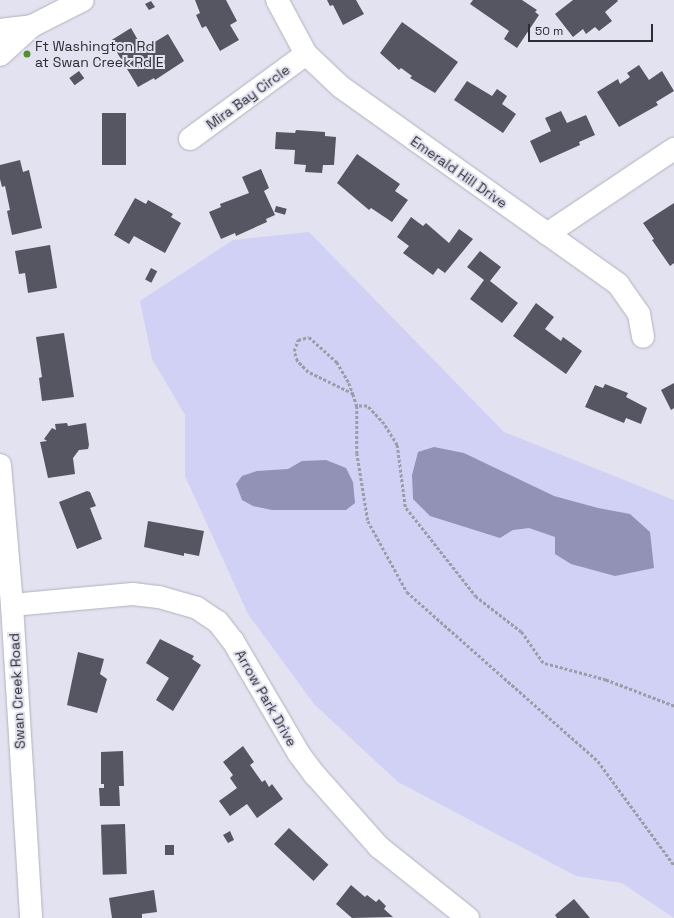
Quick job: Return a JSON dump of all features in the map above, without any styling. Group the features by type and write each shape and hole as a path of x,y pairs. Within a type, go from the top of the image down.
{"street":[{"path":"0,55 32,26 83,0"},
{"name":"Emerald Hill Drive","path":"277,0 306,54 370,109 618,284 639,314 643,336"},
{"path":"0,30 32,26"},
{"name":"Mira Bay Circle","path":"190,139 306,54"},
{"path":"547,234 674,149"},
{"name":"Swan Creek Road","path":"0,465 12,605 31,918"},
{"name":"Arrow Park Drive","path":"12,605 133,594 159,597 197,608 218,622 236,647 299,754 320,781 380,847 468,918"}],"path":[{"path":"353,394 308,372 297,361 294,350 298,340 309,337 321,345 337,362 353,394 357,406 356,453 368,521 407,592 598,761 674,865"},
{"path":"357,406 367,406 384,424 397,445 405,507 476,597 521,632 543,663 606,680 674,706"}],"shaded area":[{"path":"309,232 504,432 674,500 674,918 622,883 576,876 398,782 314,704 248,614 185,476 185,415 152,359 140,301 233,240"},
{"path":"434,447 464,453 554,496 598,508 630,514 650,532 654,568 615,576 571,564 555,554 555,537 529,528 513,530 500,538 430,516 413,499 412,475 418,452"},
{"path":"326,460 346,468 353,482 355,503 346,510 272,510 253,506 242,500 236,484 242,476 257,471 288,469 302,461"}],"building":[{"path":"195,0 226,0 237,21 230,25 239,40 220,51 206,26 202,28 196,15 200,13"},
{"path":"327,0 356,0 364,14 343,25 333,5 330,6"},
{"path":"473,0 522,0 537,10 535,12 539,15 517,48 504,39 509,31 470,4"},
{"path":"573,0 618,1 605,12 612,21 599,31 595,27 586,34 583,29 573,37 555,14"},
{"path":"151,1 155,7 149,10 145,4"},
{"path":"402,22 458,62 435,93 410,78 412,76 401,68 399,70 380,53"},
{"path":"131,28 143,49 168,34 184,61 155,80 154,78 138,87 110,41"},
{"path":"639,65 649,80 662,71 674,91 656,102 658,105 619,127 597,92 618,79 620,84 630,77 627,73"},
{"path":"79,71 84,78 75,85 69,78"},
{"path":"467,81 492,96 497,89 507,96 502,104 516,114 503,133 454,100"},
{"path":"561,111 567,123 586,115 595,135 579,142 580,145 540,163 530,141 551,131 545,118"},
{"path":"102,113 126,113 126,165 102,165"},
{"path":"296,130 325,132 325,136 336,137 334,165 323,165 322,173 305,172 306,165 294,164 295,150 275,149 276,132 295,133"},
{"path":"357,154 400,184 395,191 408,200 392,222 371,208 369,210 337,183"},
{"path":"20,160 23,172 29,170 42,228 12,235 7,211 10,210 5,186 2,187 0,179 0,165"},
{"path":"261,169 269,188 264,191 275,215 266,219 267,222 236,236 235,233 221,239 209,212 221,207 220,204 249,193 242,177"},
{"path":"135,198 146,204 148,200 173,214 171,217 181,223 165,253 134,236 129,244 114,235"},
{"path":"674,203 674,263 670,266 652,240 654,239 643,223"},
{"path":"276,206 287,209 285,215 274,212"},
{"path":"411,217 423,226 426,223 449,243 459,229 473,239 445,273 438,268 433,275 403,253 409,246 397,237"},
{"path":"50,245 57,288 28,293 25,273 19,274 15,251"},
{"path":"480,251 501,267 490,281 518,303 502,323 470,299 484,280 467,267"},
{"path":"151,268 157,271 151,283 145,280"},
{"path":"536,303 554,317 545,329 561,341 563,337 582,351 566,374 513,336"},
{"path":"64,333 74,397 42,401 39,378 42,377 36,337"},
{"path":"674,383 674,408 671,410 661,390"},
{"path":"605,384 628,393 626,397 647,408 641,424 626,418 624,423 585,407 595,385 603,388"},
{"path":"67,423 68,426 86,423 89,445 88,449 79,450 73,458 75,474 48,478 40,442 47,441 44,439 52,428 56,430 55,424"},
{"path":"87,491 90,492 96,506 90,508 102,539 77,549 59,502"},
{"path":"148,521 204,531 199,556 184,553 184,556 144,547"},
{"path":"160,639 194,656 192,659 201,665 173,711 156,700 169,678 146,663"},
{"path":"78,652 104,659 100,674 107,679 97,713 67,705"},
{"path":"243,746 254,762 250,765 262,782 265,780 269,787 272,784 283,799 257,818 247,804 230,816 219,801 237,788 230,778 233,775 223,762"},
{"path":"123,751 124,786 119,786 120,806 100,806 99,788 104,788 104,784 101,784 101,752"},
{"path":"125,824 127,874 103,875 101,825"},
{"path":"289,828 328,865 313,881 274,844"},
{"path":"230,831 234,840 228,843 223,835"},
{"path":"165,845 174,845 174,855 165,855"},
{"path":"351,885 365,897 367,895 376,902 379,899 386,906 384,909 393,917 352,918 336,904"},
{"path":"154,890 157,912 142,914 142,918 112,918 109,898"},
{"path":"574,899 590,918 557,918 555,915"}],"place":[{"name":"Ft Washington Rd at Swan Creek Rd E","path":"27,54"}]}
